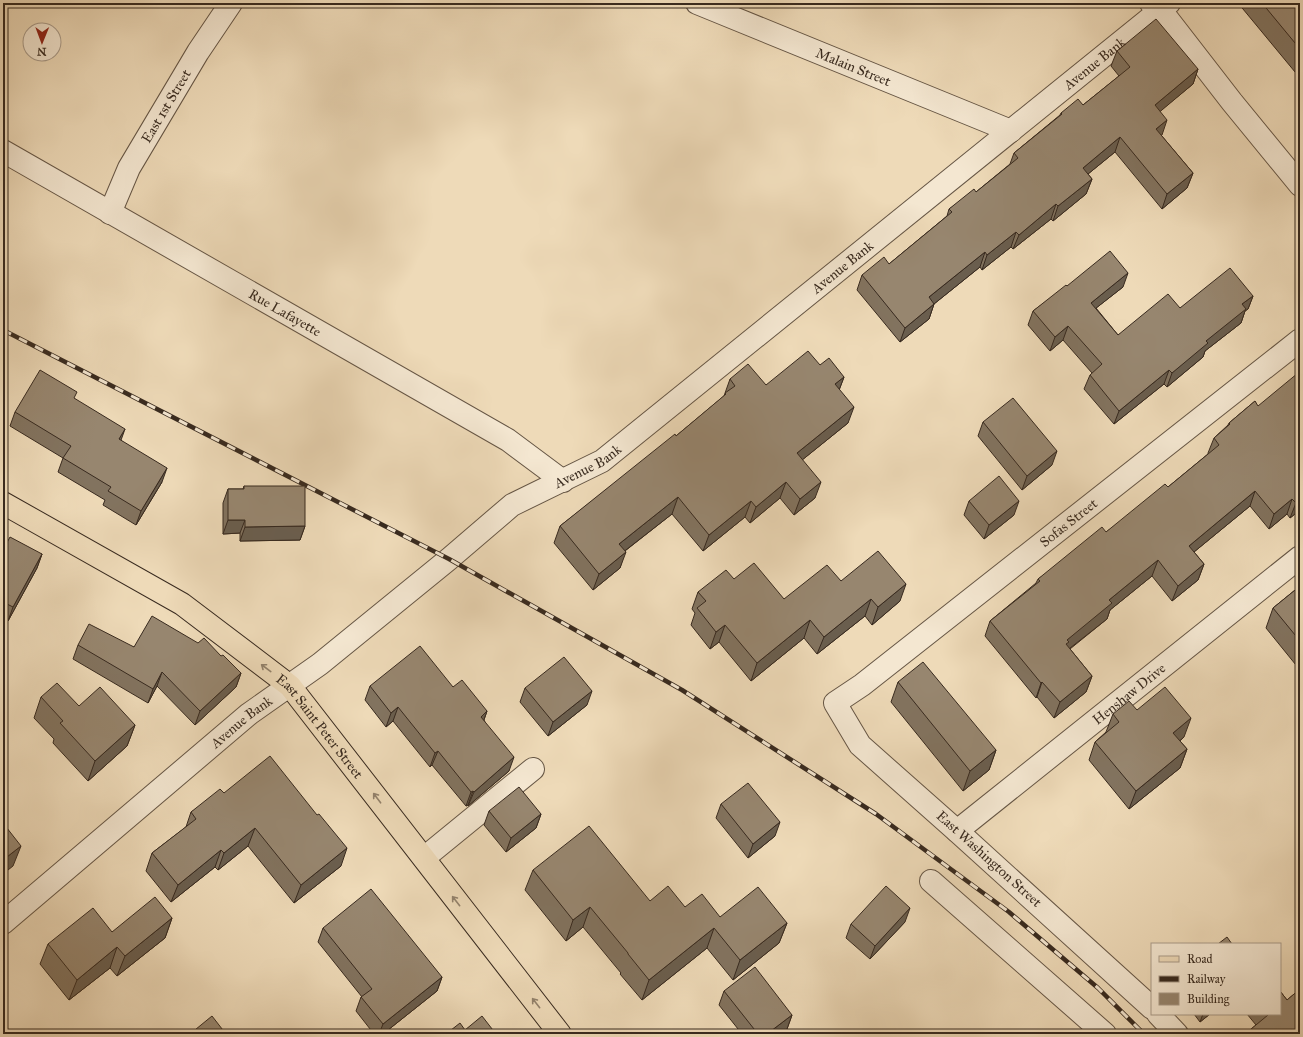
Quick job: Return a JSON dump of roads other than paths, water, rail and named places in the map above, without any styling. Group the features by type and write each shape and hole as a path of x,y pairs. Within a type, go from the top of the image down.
{"main road":[{"name":"East Saint Peter Street","path":"3,503 182,604 290,686 560,1034"}],"street":[{"name":"East 1st Street","path":"110,213 130,168 198,52 231,3"},
{"name":"Malain Street","path":"697,3 1011,131"},
{"name":"Avenue Bank","path":"3,922 249,714 320,664 449,559 512,505 602,461 1011,131 1160,5"},
{"path":"1160,5 1232,102 1300,185"},
{"name":"Rue Lafayette","path":"3,151 508,440 563,481"},
{"name":"Sofas Street","path":"835,703 862,685 1300,340"},
{"name":"Henshaw Drive","path":"957,831 1300,557"},
{"name":"East Washington Street","path":"835,703 860,744 1151,1007"},
{"path":"424,858 533,768"},
{"path":"931,881 1105,1034"},
{"path":"1159,1015 1177,1034"}],"railway":[{"path":"3,330 449,559 682,690 876,814 1009,912 1098,988 1144,1034"}]}
